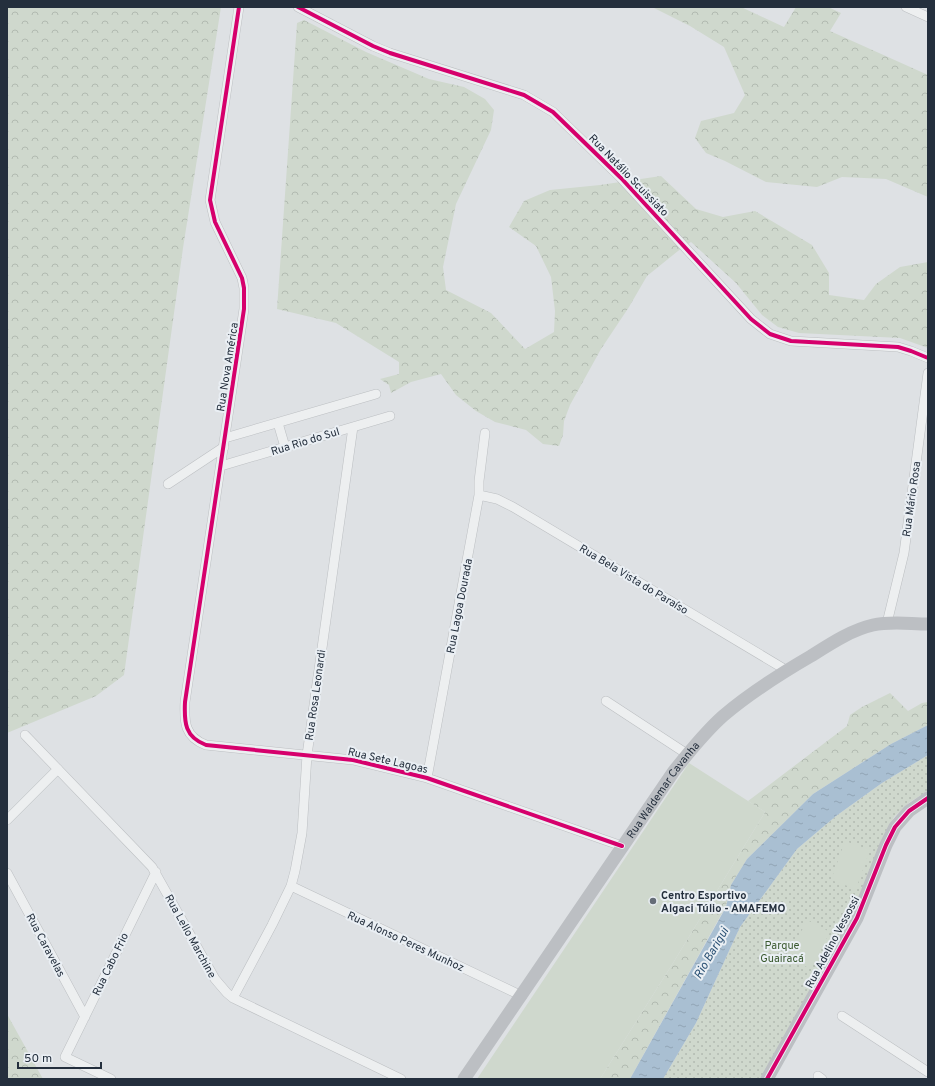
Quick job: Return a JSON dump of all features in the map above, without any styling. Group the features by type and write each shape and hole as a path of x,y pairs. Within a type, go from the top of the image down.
{"street":[{"name":"Rua Nova América","path":"190,735 185,722 185,702 244,309 245,293 242,278 215,222 210,200 239,7"},
{"name":"Rua Natálio Scuissiato","path":"298,7 373,46 390,53 517,93 539,103 552,112 566,123 621,178 751,319 770,334 791,341 898,347 928,358"},
{"path":"906,7 928,17"},
{"name":"Rua Mário Rosa","path":"886,624 904,553 928,373"},
{"path":"168,484 224,442 278,423 376,394"},
{"name":"Rua Rio do Sul","path":"221,466 390,416"},
{"path":"278,423 285,447"},
{"name":"Rua Rosa Leonardi","path":"233,998 291,886 297,865 302,833 307,755 353,427"},
{"name":"Rua Lagoa Dourada","path":"427,778 479,495 479,481 485,433"},
{"name":"Rua Bela Vista do Paraíso","path":"479,495 497,499 513,507 786,670"},
{"name":"Rua Waldemar Cavanha","path":"464,1079 522,996 622,846 687,754 723,716 786,670 856,631 876,625 886,624 928,624"},
{"path":"606,701 687,754"},
{"name":"Rua Lello Marchine","path":"25,735 148,861 156,872 215,979 226,993 233,998 401,1079"},
{"name":"Rua Sete Lagoas","path":"190,735 193,739 199,742 216,746 353,760 427,778 622,846"},
{"path":"7,820 58,769"},
{"name":"Rua Adelino Vessossi","path":"767,1079 857,918 895,826 909,811 928,798"},
{"name":"Rua Caravelas","path":"7,872 85,1017"},
{"name":"Rua Cabo Frio","path":"111,1079 66,1057 156,872"},
{"name":"Rua Alonso Peres Munhoz","path":"291,886 522,996"},
{"path":"842,1016 928,1072"}],"green space":[{"path":"7,7 221,7 183,248 124,675 96,696 7,733"},
{"path":"652,7 741,7 784,27 796,7 828,7 841,13 830,31 928,75 928,197 886,179 842,177 817,187 766,182 706,153 695,138 701,121 734,113 745,95 724,47 690,26"},
{"path":"304,20 366,52 429,79 464,87 485,99 494,110 491,130 456,204 443,267 446,290 491,313 525,349 554,332 555,311 551,277 536,246 509,227 524,201 550,190 600,185 661,176 696,209 723,217 755,211 812,245 829,273 829,295 864,300 876,284 900,267 928,262 928,348 900,338 799,333 778,327 762,315 736,283 691,242 647,276 629,307 601,349 570,405 564,421 563,435 559,446 543,444 526,430 495,422 476,411 456,395 441,374 411,382 391,393 389,385 380,379 399,374 399,362 336,323 277,309 297,23"},
{"path":"890,693 908,711 922,703 928,702 928,725 891,744 813,794 747,859 731,885 726,906 630,1079 600,1079 765,812 748,801 847,726 850,715 862,707"},
{"name":"Parque Guairacá","path":"928,755 928,791 910,802 894,817 883,838 854,916 765,1079 663,1079 696,1023 740,927 797,849 836,816 882,783"},
{"name":"Centro Esportivo Algaci Túlio - AMAFEMO","path":"689,763 765,812 600,1079 477,1079"},
{"path":"845,841 870,850 856,889 831,880"},
{"path":"807,920 830,932 811,969 788,958"},
{"path":"7,1014 43,1079 7,1079"}],"water":[{"name":"Rio Barigui","path":"928,725 928,755 882,783 836,816 797,849 740,927 696,1023 663,1079 630,1079 726,907 731,885 747,859 813,794 891,744"}],"cycle path":[{"path":"239,7 210,200 215,222 242,278 244,288 244,309 185,702 187,728 194,738 206,745 353,760 427,778 622,846"},
{"path":"298,7 373,46 390,53 524,95 553,112 621,178 751,319 770,334 791,341 898,347 928,358"},
{"path":"767,1079 857,918 886,845 895,827 909,811 928,798"}],"place":[{"name":"Centro Esportivo Algaci Túlio - AMAFEMO","path":"653,901"}]}
